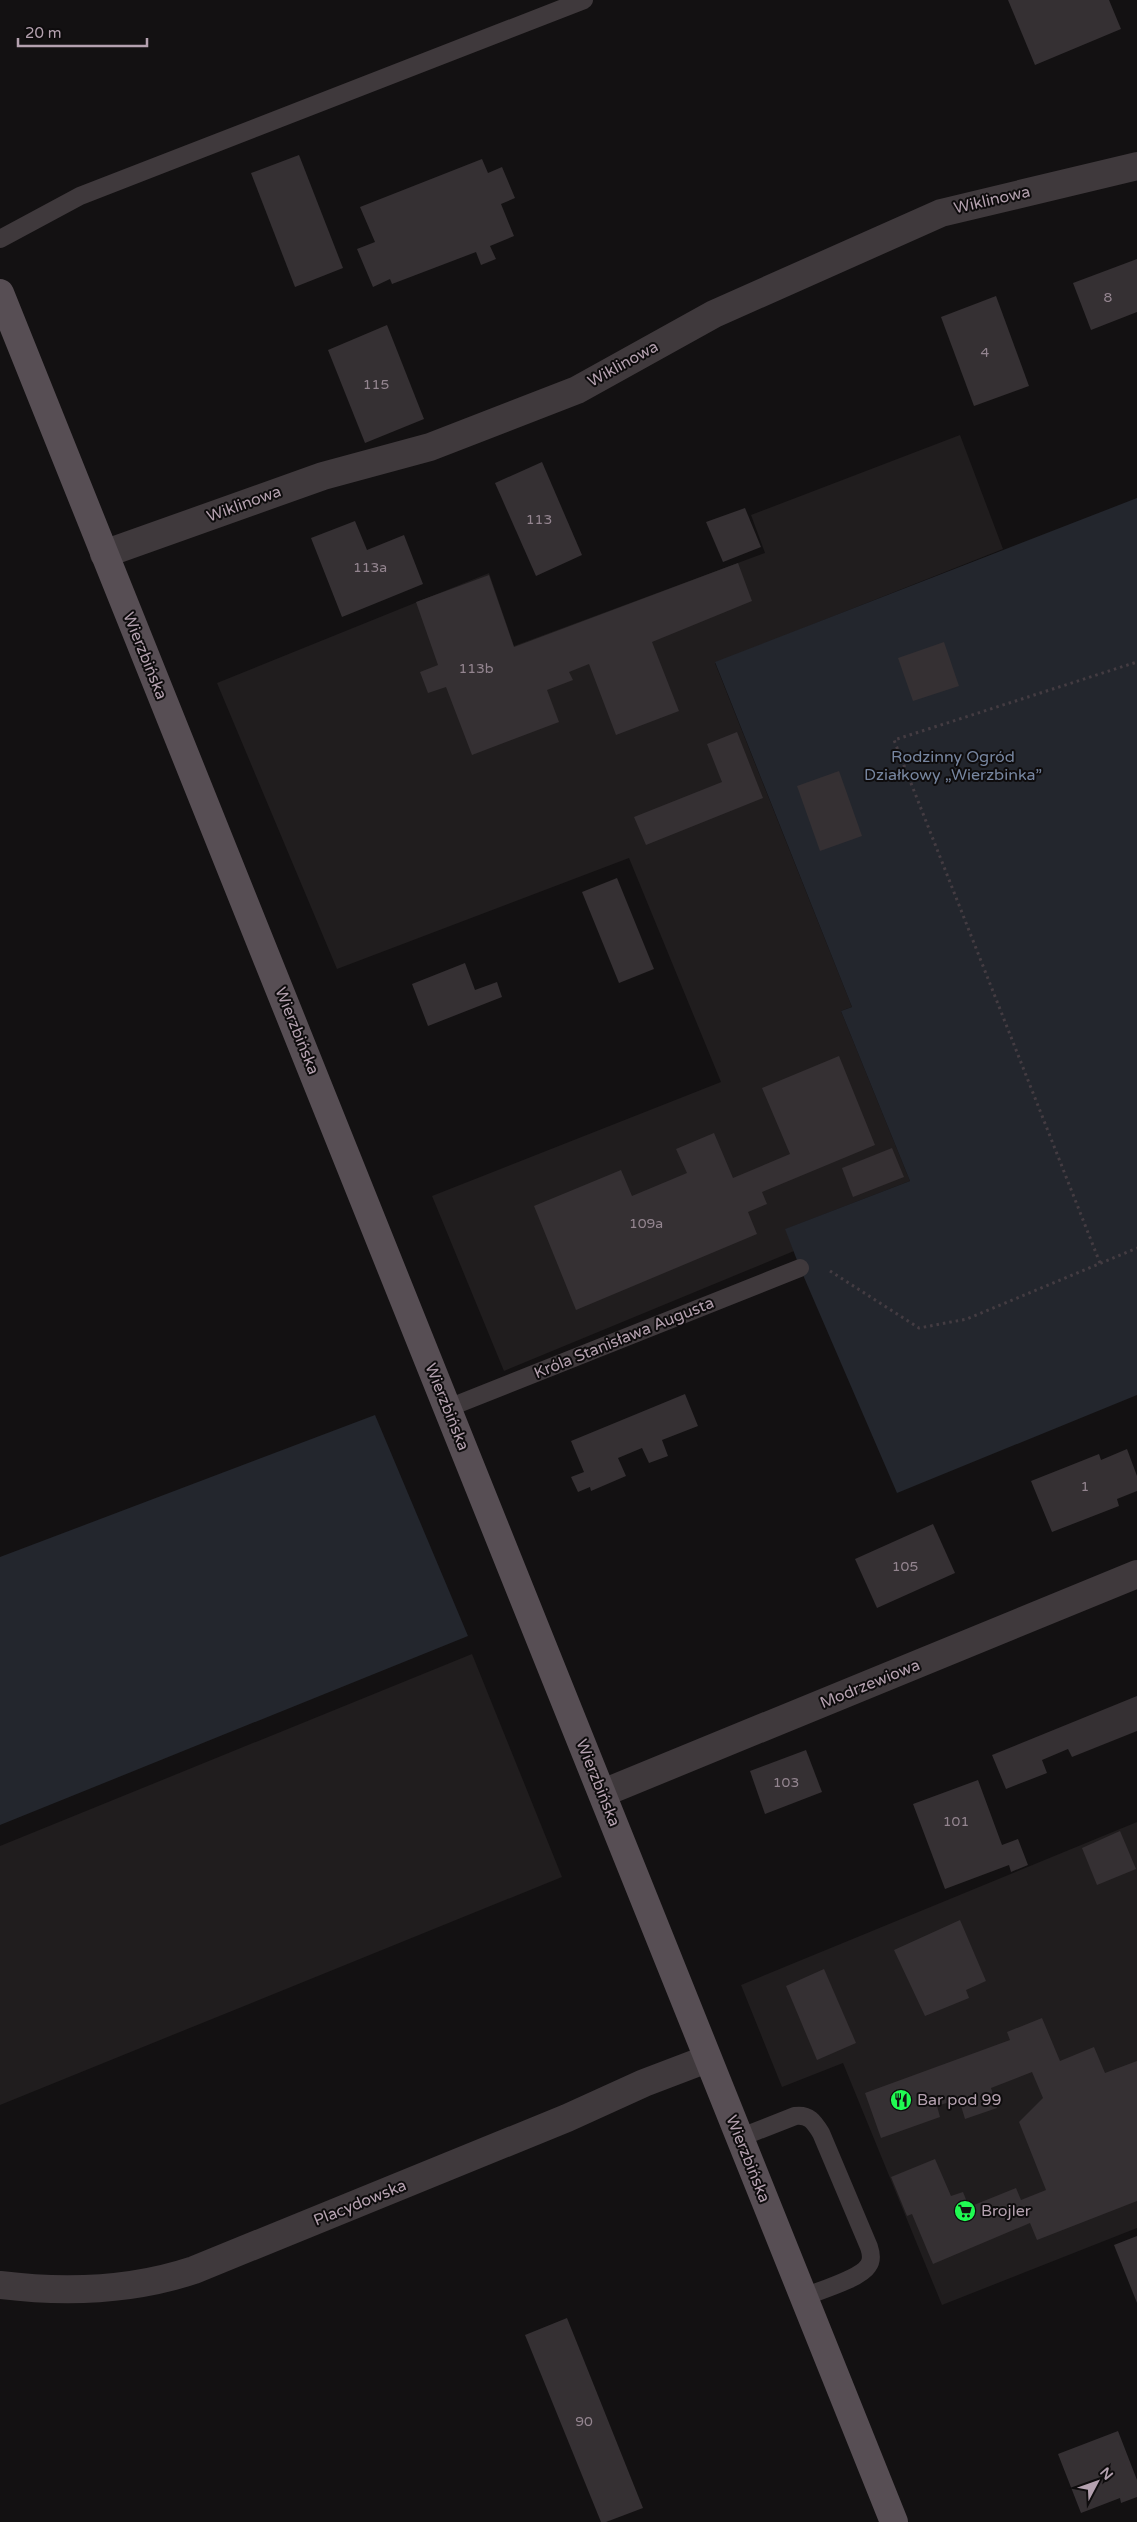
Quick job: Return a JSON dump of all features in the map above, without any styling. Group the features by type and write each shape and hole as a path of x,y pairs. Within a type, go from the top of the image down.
{"main road":[{"name":"Wierzbińska","path":"0,293 894,2522"}],"street":[{"name":"Wiklinowa","path":"104,554 323,476 430,447 577,390 714,314 941,213 1137,166"},
{"name":"Modrzewiowa","path":"603,1793 1137,1574"},
{"name":"Placydowska","path":"0,2285 43,2290 79,2291 163,2281 567,2118 644,2083 707,2059"}],"lane":[{"path":"0,239 80,196 584,0"},
{"name":"Króla Stanisława Augusta","path":"448,1408 800,1268"},
{"path":"739,2138 795,2116 802,2115 813,2120 821,2133 869,2247 871,2254 868,2266 858,2274 804,2297"}],"path":[{"path":"1100,1263 894,740 1137,662"},
{"path":"800,1268 832,1271 919,1328 967,1319 1137,1248"}],"shaded area":[{"path":"960,435 1003,549 715,663 852,1007 841,1011 910,1181 786,1229 794,1251 504,1371 432,1196 721,1082 629,858 337,969 217,683 489,573 514,646 765,553 751,515"},
{"path":"472,1654 562,1877 0,2105 0,1846"},
{"name":"Brojler","path":"1137,1822 1137,2228 942,2305 843,2063 782,2087 741,1985"}],"green space":[{"name":"Rodzinny Ogród Działkowy „Wierzbinka”","path":"1137,498 1137,1395 897,1493 785,1229 910,1181 841,1011 852,1007 715,662"},
{"path":"375,1415 468,1636 0,1825 0,1557"}],"building":[{"path":"1008,0 1109,0 1121,29 1035,65"},
{"path":"299,155 343,268 295,287 251,173"},
{"path":"482,159 488,173 502,167 515,198 501,204 514,236 490,246 496,259 481,265 476,252 392,284 390,279 373,287 357,249 375,242 360,207"},
{"path":"1137,259 1137,312 1091,330 1073,283"},
{"path":"996,296 1029,386 974,406 941,317"},
{"path":"387,325 424,419 365,443 328,350"},
{"path":"542,462 582,555 536,576 495,483"},
{"path":"745,508 761,547 723,562 706,522"},
{"path":"355,521 367,550 404,535 423,584 342,617 311,538"},
{"path":"738,563 752,601 652,642 679,711 616,735 589,664 569,672 573,680 547,690 559,722 472,755 446,687 428,693 420,672 438,665 416,602 489,575 514,647"},
{"path":"944,642 959,686 913,701 898,658"},
{"path":"737,732 763,798 646,845 634,817 722,782 707,744"},
{"path":"839,771 862,836 820,851 797,786"},
{"path":"617,878 654,969 619,983 582,892"},
{"path":"465,963 475,990 497,982 502,997 428,1026 412,984"},
{"path":"839,1056 875,1145 762,1192 767,1204 748,1212 757,1234 576,1310 534,1206 621,1170 632,1196 687,1173 676,1149 714,1133 733,1178 790,1154 762,1088"},
{"path":"892,1148 904,1177 853,1197 842,1168"},
{"path":"685,1394 698,1426 662,1440 668,1456 649,1463 642,1448 618,1458 626,1476 591,1491 590,1487 578,1492 571,1477 584,1472 571,1441"},
{"path":"1127,1449 1137,1476 1137,1491 1117,1499 1119,1506 1052,1532 1031,1481 1099,1454 1101,1460"},
{"path":"933,1524 955,1573 877,1608 855,1559"},
{"path":"1137,1696 1137,1731 1072,1757 1068,1749 1042,1760 1047,1773 1006,1789 992,1755"},
{"path":"806,1750 822,1792 765,1814 750,1771"},
{"path":"978,1780 1002,1845 1018,1839 1028,1865 1011,1872 1009,1865 945,1889 913,1804"},
{"path":"1120,1831 1136,1869 1097,1885 1082,1848"},
{"path":"960,1920 986,1981 966,1990 969,1998 925,2016 894,1950"},
{"path":"824,1969 856,2043 817,2060 786,1986"},
{"path":"1042,2018 1060,2061 1094,2047 1105,2073 1137,2061 1137,2201 1037,2240 1030,2223 933,2264 912,2214 907,2216 891,2177 935,2159 951,2196 963,2192 969,2207 1016,2188 1021,2200 1046,2190 1019,2122 1043,2098 1032,2072 991,2088 997,2108 965,2119 959,2099 937,2106 940,2117 881,2138 865,2093 1010,2040 1007,2032"},
{"path":"1137,2236 1137,2303 1114,2245"},
{"path":"567,2318 643,2508 606,2522 601,2522 525,2335"},
{"path":"1118,2431 1137,2480 1137,2497 1121,2503 1120,2498 1081,2513 1058,2454"}],"place":[{"name":"Bar pod 99","path":"901,2100"},
{"name":"Brojler","path":"965,2211"}]}
